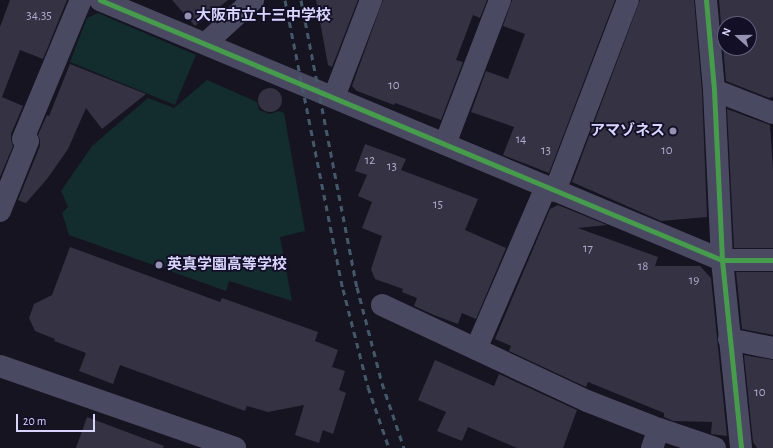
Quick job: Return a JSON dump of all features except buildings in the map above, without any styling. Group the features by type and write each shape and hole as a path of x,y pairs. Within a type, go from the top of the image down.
{"street":[{"path":"0,211 28,140 23,139 81,0"},
{"path":"100,0 206,43 722,260 773,260"},
{"path":"206,43 254,0"},
{"path":"334,97 371,0"},
{"path":"446,144 500,0"},
{"path":"476,349 551,189 628,0"},
{"path":"706,0 714,90 722,260 741,448"},
{"path":"714,90 773,113"},
{"path":"382,305 587,401 656,439 715,448"},
{"path":"729,339 773,348"},
{"path":"0,366 235,448"}],"green space":[{"path":"98,13 196,55 175,105 70,62 87,18"},
{"path":"207,80 257,102 259,110 270,114 279,111 284,113 305,231 280,237 292,301 229,281 226,291 69,235 62,213 68,207 61,191 92,146 148,98 174,108"}],"railway":[{"path":"285,0 343,289 368,387 389,448"},
{"path":"301,0 357,287 382,383 404,448"}],"cycle path":[{"path":"100,0 722,260 773,260"},
{"path":"706,0 714,90 722,260 741,448"}],"place":[{"name":"大阪市立十三中学校","path":"188,16"},
{"name":"アマゾネス","path":"673,131"},
{"name":"英真学園高等学校","path":"159,265"}]}
